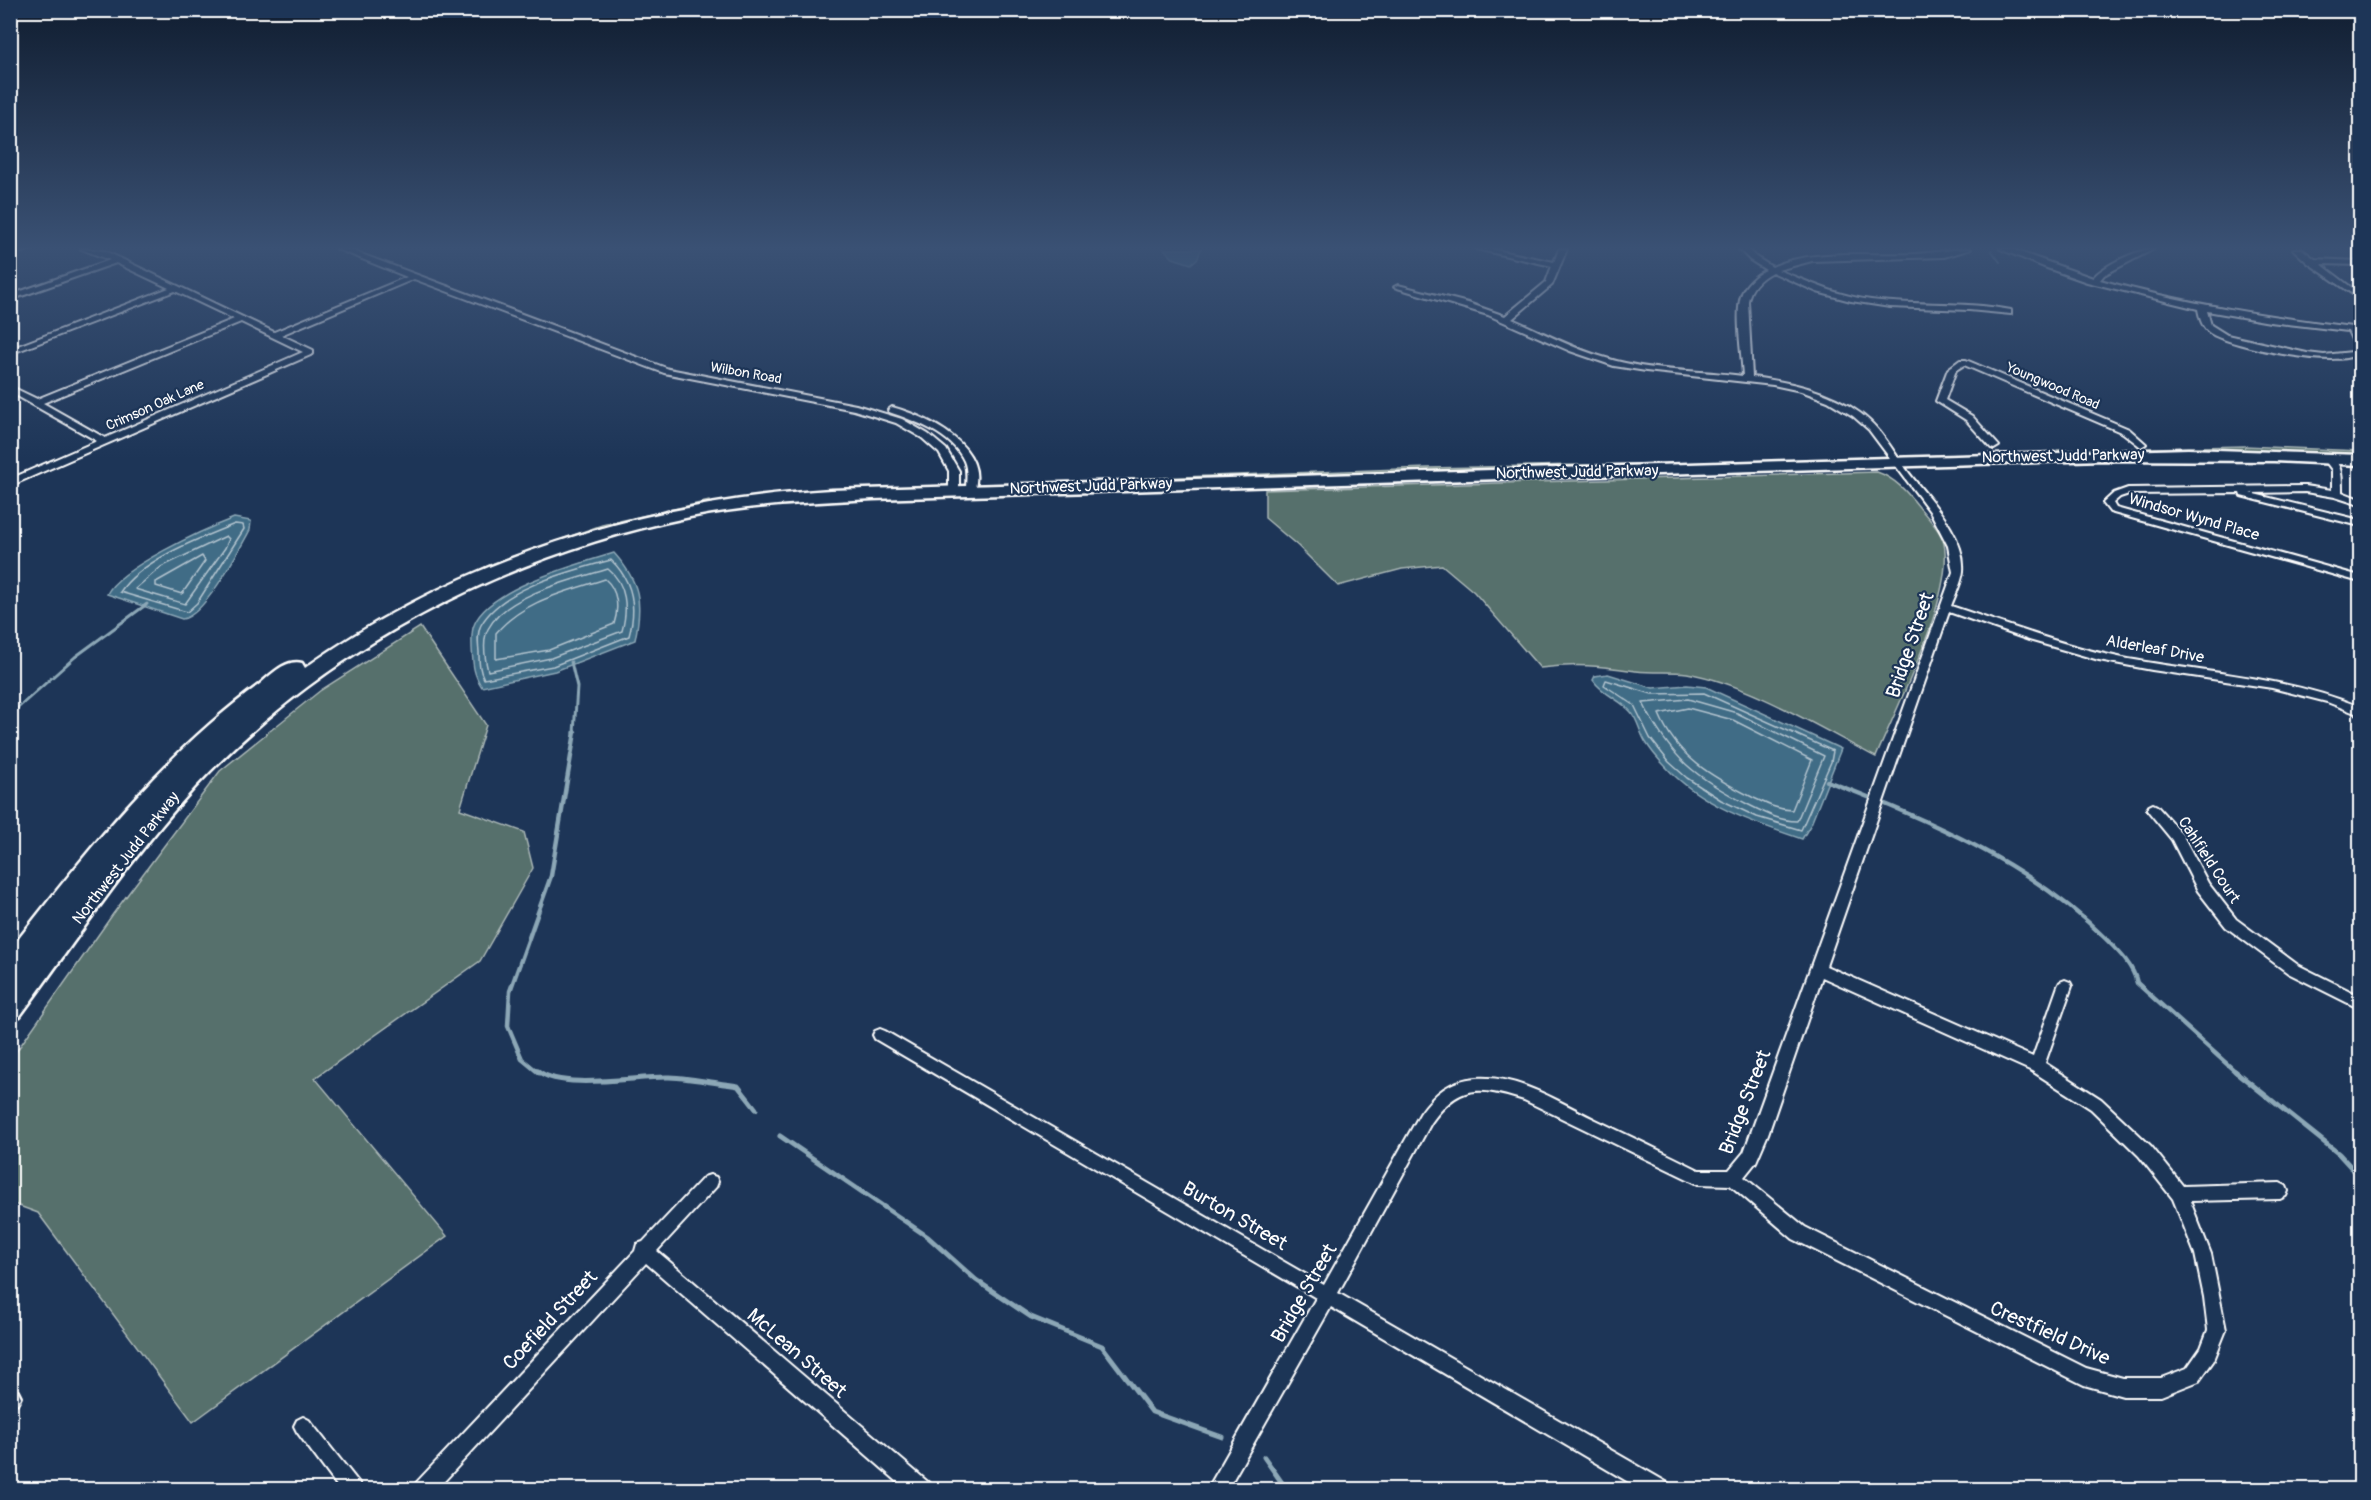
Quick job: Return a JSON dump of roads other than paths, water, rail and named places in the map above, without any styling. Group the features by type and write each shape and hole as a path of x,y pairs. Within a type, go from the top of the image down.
{"highway":[{"name":"Northwest Judd Parkway","path":"1892,457 1994,447 2141,444 2237,443 2361,448"},
{"name":"Northwest Judd Parkway","path":"10,970 121,826 182,761 273,683 332,643 405,600 537,543 666,505 783,487 963,485 1892,457 2203,454 2361,460"},
{"name":"Northwest Judd Parkway","path":"10,1008 154,818 196,772 284,695 353,646 404,616 448,593 530,558 602,534 657,519 772,500 963,485"}],"street":[{"path":"10,352 96,319"},
{"path":"38,402 241,319 274,335 312,319"},
{"name":"Wilbon Road","path":"526,319 667,371 866,410 908,425 944,451 963,485"},
{"name":"Bridge Street","path":"1216,1490 1430,1114 1442,1098 1457,1088 1472,1084 1497,1085 1527,1094 1698,1177 1733,1178 1750,1157 1958,572 1957,554 1952,538 1938,518 1864,420 1833,400 1803,389 1617,364 1582,353 1507,319"},
{"path":"1745,319 1748,381"},
{"path":"2203,319 2210,332 2224,338 2316,357 2341,358 2355,354 2359,346 2356,330 2282,319"},
{"name":"Crimson Oak Lane","path":"10,483 310,352 274,335"},
{"name":"Youngwood Road","path":"1994,447 1969,418 1940,401 1952,369 1963,362 2126,432 2141,444"},
{"path":"10,387 105,442"},
{"name":"Wilbon Road","path":"808,398 871,404 921,421 943,434 969,462 963,485"},
{"path":"2327,458 2337,471 2337,494"},
{"name":"Windsor Wynd Place","path":"2361,502 2337,494 2305,489 2128,491 2117,495 2108,503 2113,510 2361,579"},
{"name":"Windsor Wynd Place","path":"2228,490 2361,524"},
{"name":"Alderleaf Drive","path":"1947,608 2119,661 2287,685 2331,698 2361,711"},
{"name":"Cahlfield Court","path":"2153,809 2177,837 2203,887 2231,923 2293,969 2361,1003"},
{"name":"Crestfield Drive","path":"1733,1178 1799,1233 2084,1377 2123,1387 2161,1387 2193,1375 2208,1354 2217,1330 2203,1254 2179,1194 2145,1151 2097,1104 2037,1066 1817,968"},
{"path":"2037,1066 2066,986"},
{"name":"Burton Street","path":"880,1035 1329,1294 1660,1490"},
{"name":"Coefield Street","path":"423,1490 643,1250 710,1182"},
{"path":"2179,1194 2280,1191"},
{"name":"McLean Street","path":"643,1250 922,1490"},
{"path":"303,1426 352,1490"}],"water":[{"path":"234,518 251,521 250,530 220,581 191,615 182,619 107,594 115,584 145,561 184,540"},
{"path":"614,553 629,573 637,593 639,614 635,640 555,671 482,687 474,669 472,631 483,612 497,600 536,579"},
{"path":"1608,674 1653,688 1687,685 1706,687 1841,749 1811,824 1802,839 1729,811 1694,792 1679,780 1649,747 1631,712 1602,690 1593,680 1595,676"}],"waterway":[{"path":"10,715 75,657 147,604"},
{"path":"571,662 577,687 574,733"},
{"path":"539,1073 522,1059 508,1026 510,991 551,876 575,732"},
{"path":"1827,781 1901,811 1975,845 2044,887 2106,939 2129,964 2137,983 2237,1073"},
{"path":"538,1071 550,1077 565,1080 601,1081 669,1077 738,1086 756,1109"},
{"path":"2235,1071 2339,1154 2360,1177"},
{"path":"780,1136 928,1237 976,1280 1031,1317 1102,1346 1152,1412 1222,1437"},
{"path":"1264,1457 1287,1490"}]}
